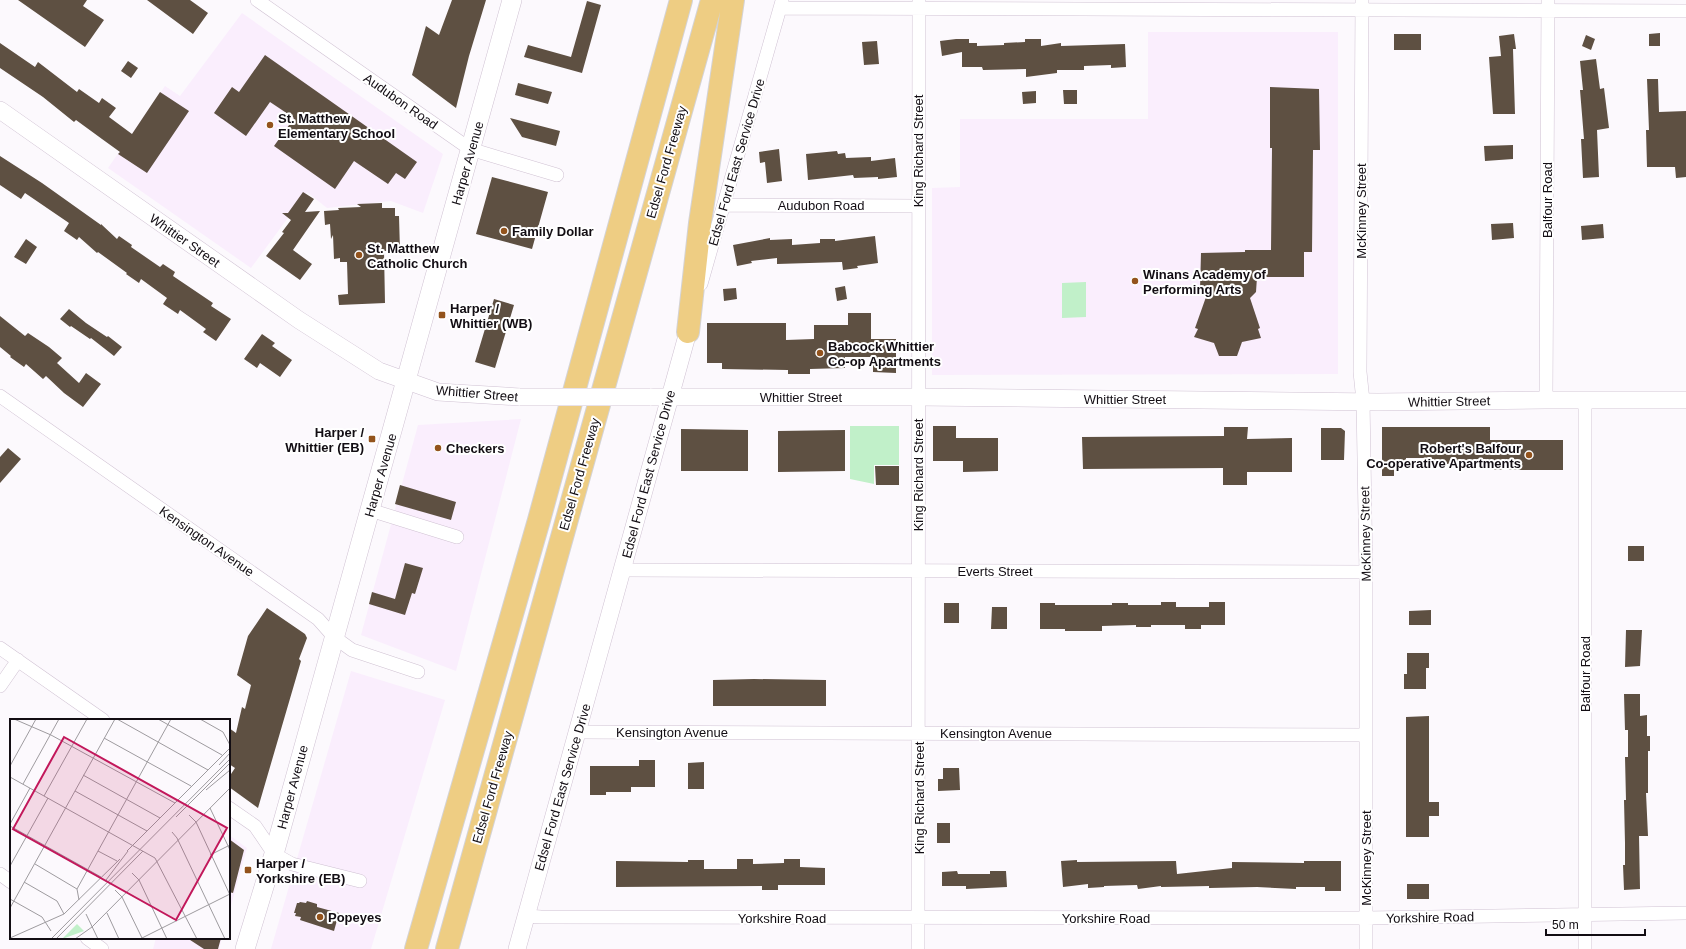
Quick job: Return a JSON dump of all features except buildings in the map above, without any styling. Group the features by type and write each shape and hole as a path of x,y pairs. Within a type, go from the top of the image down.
{"highway":[{"name":"Edsel Ford Freeway","path":"417,946 537,527 681,0"},
{"name":"Edsel Ford Freeway","path":"447,949 712,0"},
{"path":"688,332 700,222 733,0"}],"main road":[{"name":"Harper Avenue","path":"245,949 274,854 512,0"}],"street":[{"name":"Audubon Road","path":"257,0 470,149 557,175"},
{"name":"Edsel Ford East Service Drive","path":"517,949 623,570 669,397 781,4"},
{"path":"781,4 1548,5 1686,11"},
{"name":"King Richard Street","path":"918,949 919,4"},
{"name":"McKinney Street","path":"1362,5 1360,372 1363,401 1366,572 1366,949"},
{"name":"Balfour Road","path":"1546,400 1548,5"},
{"name":"Whittier Street","path":"0,110 299,320 379,371 438,392 520,397 918,397 1363,401 1686,400"},
{"name":"Audubon Road","path":"724,205 918,206"},
{"name":"Kensington Avenue","path":"0,396 318,619 334,637 352,650 418,672"},
{"name":"Balfour Road","path":"1585,400 1585,949"},
{"path":"370,510 457,537"},
{"name":"Everts Street","path":"623,570 1366,572"},
{"path":"0,648 102,719"},
{"path":"0,686 18,660"},
{"name":"Kensington Avenue","path":"578,732 1366,735"},
{"path":"230,809 254,826 274,854 292,864 360,881"},
{"path":"0,874 10,881"},
{"name":"Yorkshire Road","path":"526,916 918,919 1366,918 1686,913"},
{"path":"88,939 102,949"}],"shaded area":[{"name":"St. Matthew Elementary School","path":"242,13 443,154 423,213 391,201 327,208 307,192 251,268 108,168 165,86 180,96"},
{"name":"Winans Academy of Performing Arts","path":"1148,32 1338,32 1338,374 932,375 932,188 960,187 960,119 1148,119"},
{"path":"521,419 456,671 361,635 418,425"},
{"path":"351,671 445,700 371,949 271,949"},
{"path":"230,836 247,848 230,909"},
{"path":"156,939 222,939 219,949 153,949"}],"green space":[{"path":"1086,282 1086,317 1062,318 1062,283"},
{"path":"850,426 899,426 899,465 874,465 874,484 850,479"}],"place":[{"name":"St. Matthew Elementary School","path":"270,125"},
{"name":"Family Dollar","path":"504,231"},
{"name":"St. Matthew Catholic Church","path":"359,255"},
{"name":"Winans Academy of Performing Arts","path":"1135,281"},
{"name":"Harper / Whittier (WB)","path":"442,315"},
{"name":"Babcock Whittier Co-op Apartments","path":"820,353"},
{"name":"Harper / Whittier (EB)","path":"372,439"},
{"name":"Checkers","path":"438,448"},
{"name":"Robert's Balfour Co-operative Apartments","path":"1529,455"},
{"name":"Harper / Yorkshire (EB)","path":"248,870"},
{"name":"Popeyes","path":"320,917"}]}
